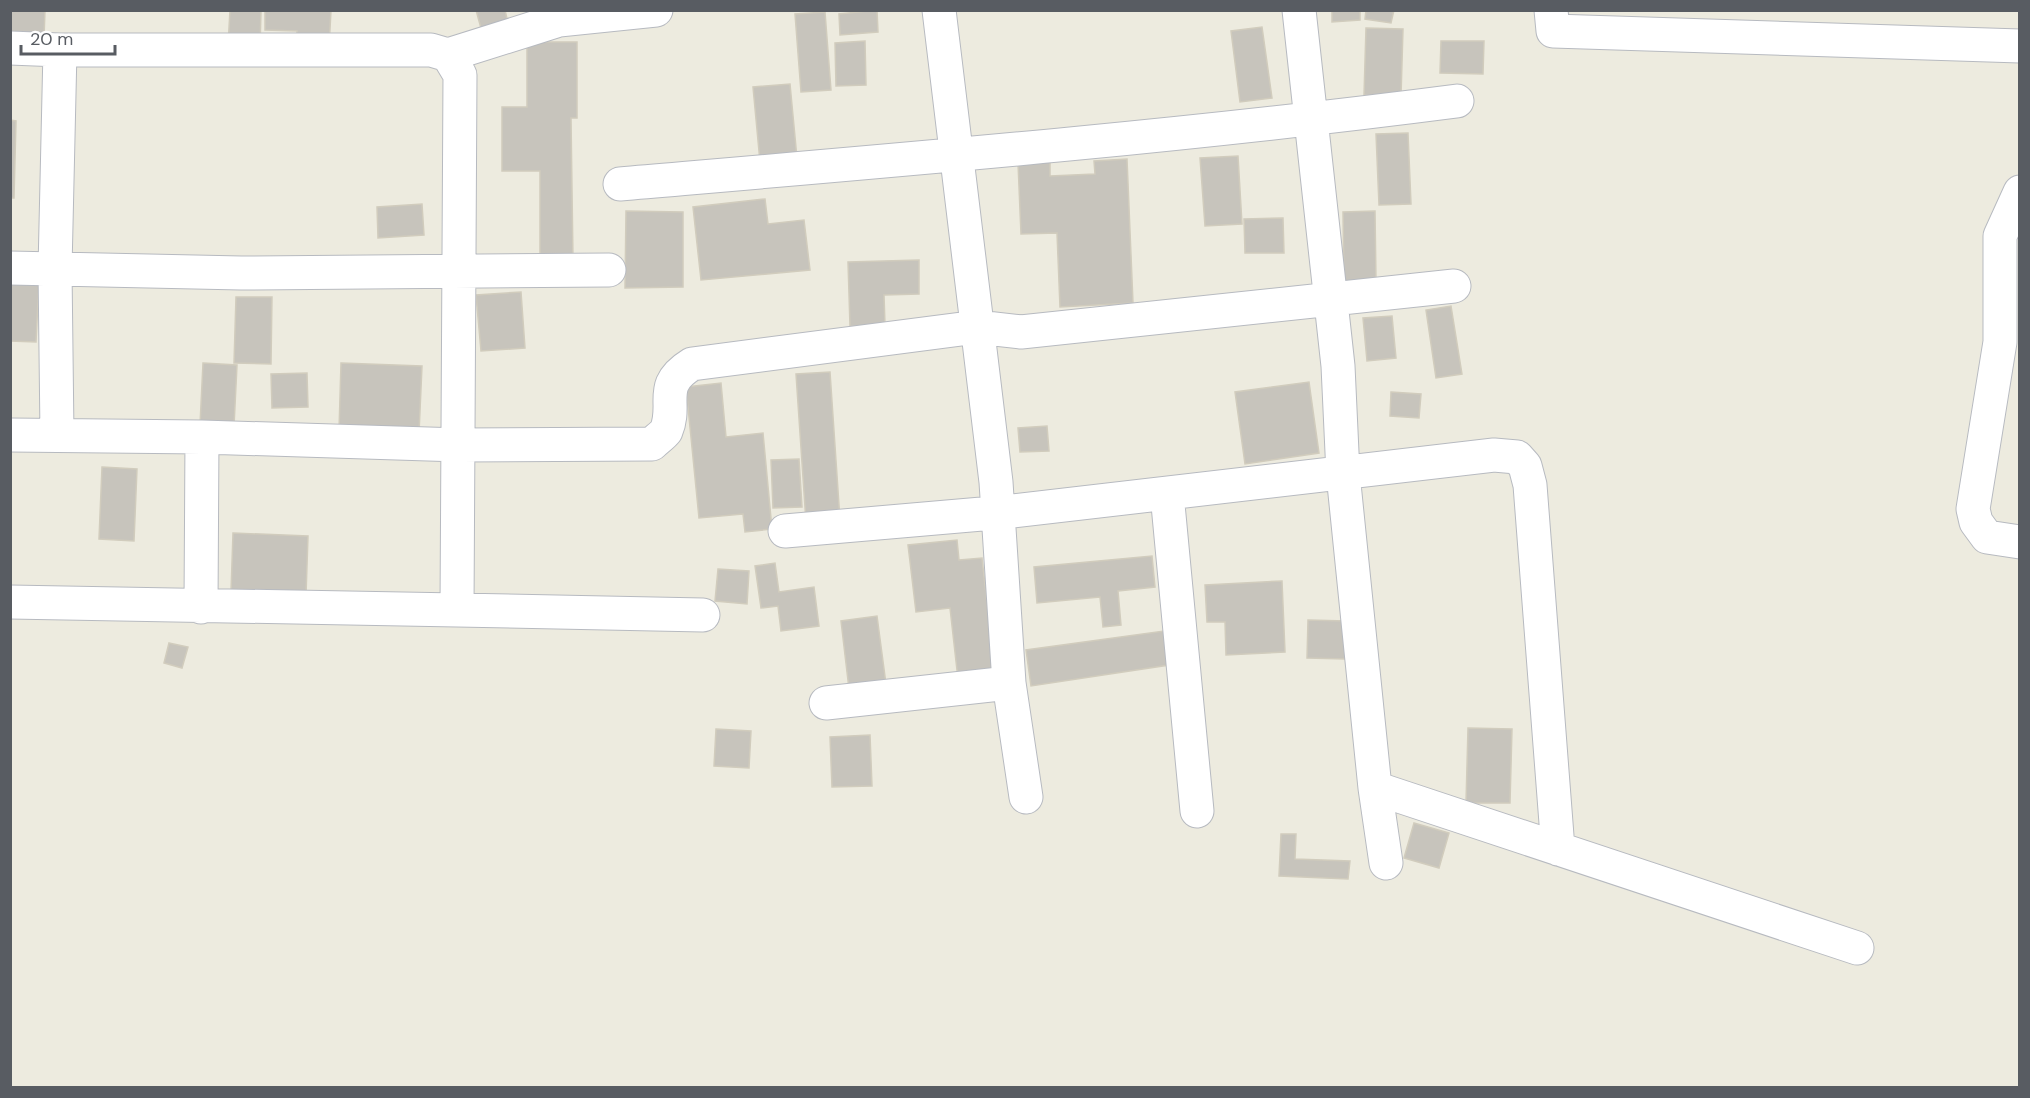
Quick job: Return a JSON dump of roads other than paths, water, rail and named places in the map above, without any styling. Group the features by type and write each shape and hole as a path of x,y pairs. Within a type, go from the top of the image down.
{"street":[{"path":"10,48 431,50 448,55 559,20 656,10"},
{"path":"939,10 999,513 1009,683 1026,797"},
{"path":"1299,10 1338,366 1343,474 1375,788 1386,863"},
{"path":"1551,10 1553,31 2019,46"},
{"path":"57,435 55,269 60,50"},
{"path":"448,55 460,75 458,610"},
{"path":"620,184 955,155 1311,120 1457,101"},
{"path":"2019,192 2000,236 2010,344 1973,509 1976,522 1987,537 2019,542"},
{"path":"10,268 241,273 609,270"},
{"path":"10,435 202,437 460,445 652,444 666,431 672,382 681,371 692,364 977,327 1021,332 1331,301 1454,286"},
{"path":"201,607 202,437"},
{"path":"785,531 999,513 1494,455 1517,457 1525,466 1530,485 1558,849"},
{"path":"1167,494 1197,811"},
{"path":"10,602 703,615"},
{"path":"826,703 1009,683"},
{"path":"1375,788 1857,948"}]}
